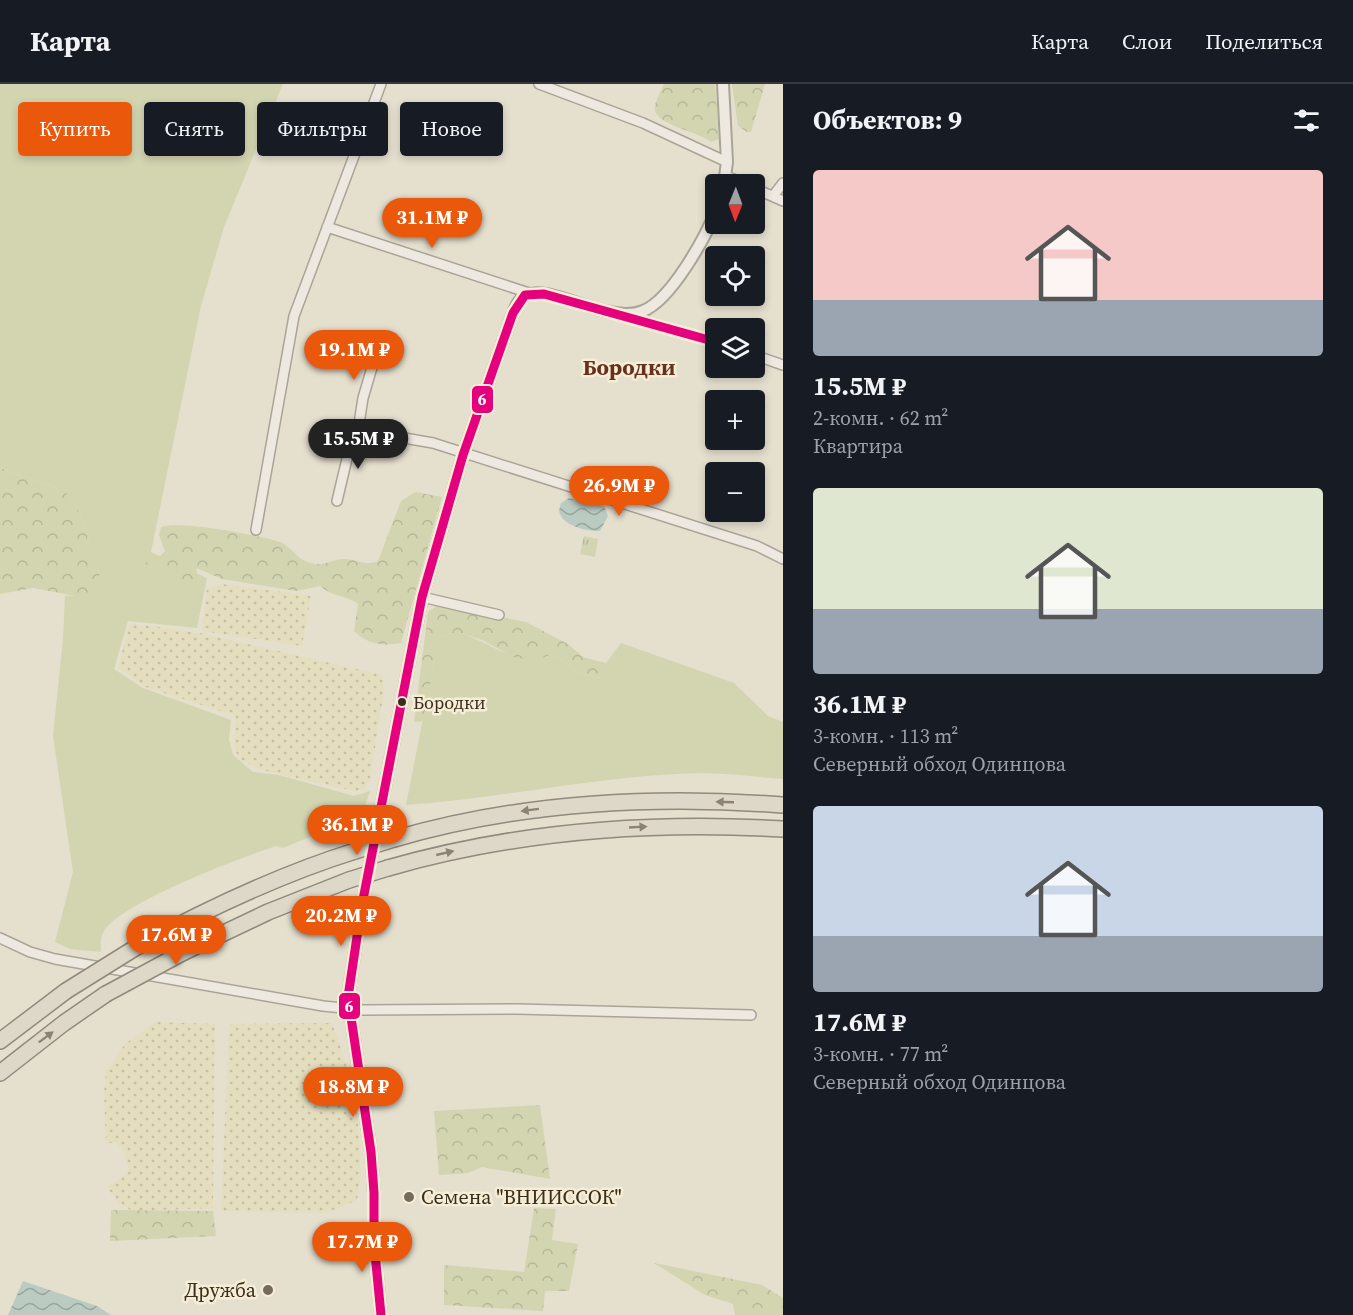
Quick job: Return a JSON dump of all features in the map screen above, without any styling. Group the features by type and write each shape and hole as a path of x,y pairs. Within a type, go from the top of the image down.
{"highway":[{"path":"0,1041 66,991 135,948 220,904 295,872 394,839 509,813 603,802 679,800 783,805"},
{"path":"0,1073 64,1023 106,994 184,952 268,912 349,880 388,868 514,839 606,829 677,825 783,829"}],"street":[{"path":"256,530 294,316 381,84"},
{"path":"539,84 643,123 725,174"},
{"path":"723,84 725,174"},
{"path":"773,196 783,183"},
{"path":"765,193 783,201"},
{"path":"327,227 529,293 544,294 705,339"},
{"path":"624,315 646,310 665,293 681,272 705,230"},
{"path":"381,1315 374,1253 374,1193 369,1132 348,1008 361,910 422,597 463,455 513,313 521,299 529,293"},
{"path":"337,501 350,446 358,430 363,398 381,337"},
{"path":"765,359 783,365"},
{"path":"358,430 433,443 463,455 757,546 783,559"},
{"path":"422,597 499,615"},
{"path":"0,938 20,948 55,959 348,1008 751,1015"}],"shaded area":[{"path":"222,584 311,596 302,646 202,631 207,589"},
{"path":"129,625 200,633 382,675 384,691 370,779 365,789 356,791 282,775 259,769 243,761 237,754 234,743 236,721 233,715 146,687 118,668"},
{"path":"155,1022 215,1024 213,1208 132,1211 118,1202 107,1187 129,1172 124,1151 115,1142 106,1144 104,1092 106,1072 125,1044"},
{"path":"332,1023 345,1059 358,1119 361,1175 357,1200 326,1213 221,1211 229,1024"}],"green space":[{"path":"0,84 283,84 276,102 257,102 257,147 224,227 201,306 151,552 207,578 197,628 128,621 114,669 143,688 231,720 229,740 233,755 253,772 279,775 354,796 370,791 362,815 283,848 276,846 237,860 155,896 113,921 103,933 101,952 70,949 55,942 73,872 53,736 65,596 79,596 101,580 80,513 65,491 0,468"},
{"path":"664,84 715,84 719,139 711,142 660,118 655,106"},
{"path":"732,84 765,84 751,132 738,126"},
{"path":"0,468 65,491 80,513 101,580 91,599 33,588 0,594"},
{"path":"415,492 442,497 401,643 376,643 360,636 354,631 358,604 320,586 296,591 222,579 196,568 198,577 191,583 182,582 145,564 150,557 159,557 165,551 159,535 161,527 171,525 219,529 269,539 284,544 303,560 315,564 342,559 373,563 378,561 401,501"},
{"path":"584,536 598,539 595,557 580,554"},
{"path":"438,605 526,622 568,644 583,657 606,663 600,678 582,674 552,654 535,661 513,657 482,640 458,632 439,637 423,721 414,722 428,612"},
{"path":"458,632 515,656 538,658 552,654 582,674 599,678 606,663 621,643 734,683 768,716 783,722 783,779 711,773 664,775 406,805 439,637"},
{"path":"540,1105 550,1179 482,1167 468,1173 439,1175 434,1111"},
{"path":"534,1208 556,1209 552,1240 578,1244 569,1291 545,1291 543,1311 444,1305 444,1265 524,1272"},
{"path":"111,1210 213,1211 216,1236 110,1241"},
{"path":"654,1263 762,1285 783,1298 783,1315 735,1315 733,1304 705,1295"}],"water":[{"path":"569,498 604,506 608,516 600,531 582,529 570,524 561,516 559,511 561,503"},
{"path":"23,1281 97,1306 111,1315 8,1315"}],"transit line":[{"name":"6","path":"381,1315 374,1243 371,1152 348,997 361,910 422,597 463,455 513,313 525,295 544,294 705,339"}],"place":[{"name":"Бородки","path":"402,702"},
{"name":"Семена \"ВНИИССОК\"","path":"409,1197"},
{"name":"Дружба","path":"268,1290"}],"district":[{"name":"Бородки","path":"629,367"}]}
